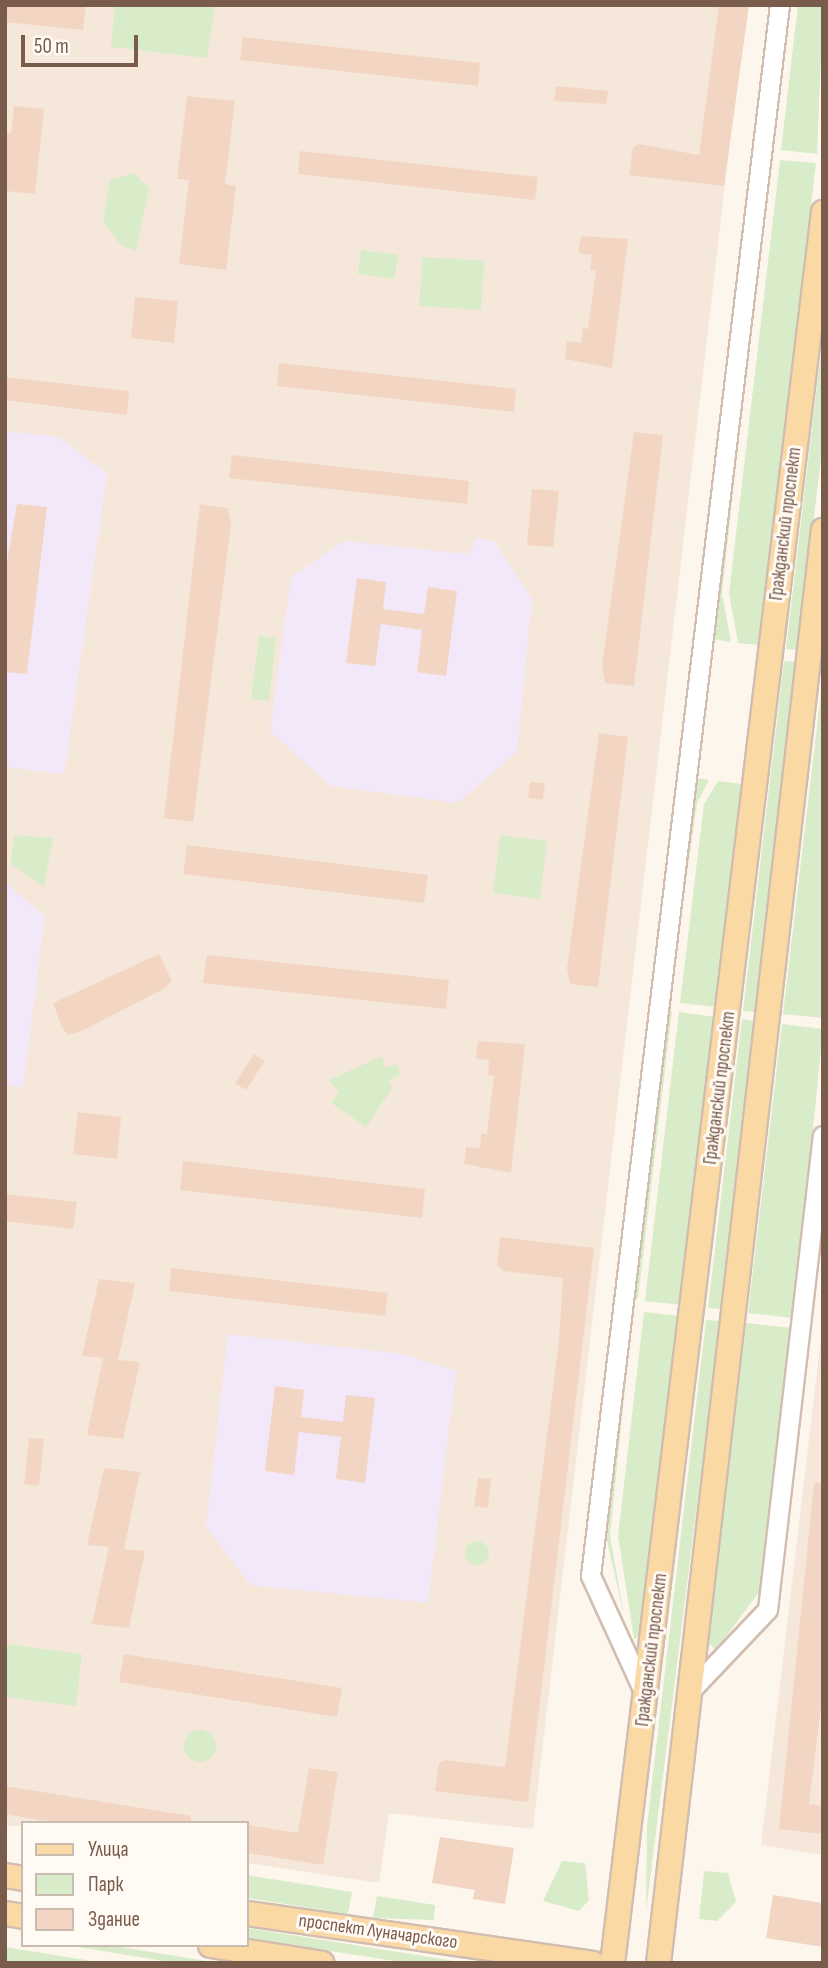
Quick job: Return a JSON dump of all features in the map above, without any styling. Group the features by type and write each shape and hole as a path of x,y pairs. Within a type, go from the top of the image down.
{"main road":[{"name":"Гражданский проспект","path":"612,1963 647,1697 823,212"},
{"name":"Гражданский проспект","path":"658,1963 692,1690 823,529"},
{"name":"проспект Луначарского","path":"248,1913 592,1963"},
{"name":"проспект Луначарского","path":"222,1947 322,1963"}],"street":[{"path":"647,1697 591,1576 780,5"},
{"path":"692,1690 768,1610 823,1136"}],"shaded area":[{"path":"5,5 746,5 533,1829 389,1813 379,1883 248,1863 248,1821 21,1821 21,1826 5,1826"},
{"path":"5,431 59,437 107,473 64,774 5,767"},
{"path":"476,538 494,541 532,599 517,752 457,803 331,786 270,731 291,577 344,541 468,554"},
{"path":"5,882 45,916 23,1087 5,1085"},
{"path":"823,1321 823,1855 761,1845"},
{"path":"228,1334 404,1354 456,1371 428,1603 250,1585 206,1526"}],"green space":[{"path":"115,5 215,5 207,58 111,47"},
{"path":"798,5 823,5 817,154 781,150"},
{"path":"769,159 722,594 731,642 712,639"},
{"path":"780,160 816,163 759,645 738,643 729,594"},
{"path":"134,173 149,188 136,251 121,245 103,221 110,180"},
{"path":"361,250 398,255 395,279 358,274"},
{"path":"423,257 484,261 481,310 419,306"},
{"path":"823,335 823,441 798,650 786,649"},
{"path":"259,636 276,638 269,701 251,699"},
{"path":"784,661 797,662 756,1012 743,1011"},
{"path":"823,676 823,1018 783,1014"},
{"path":"696,778 709,780 697,803 669,1003"},
{"path":"718,781 743,784 716,1007 680,1003 704,804"},
{"path":"14,835 53,838 44,887 11,864"},
{"path":"500,835 547,841 540,899 493,893"},
{"path":"668,1010 672,1010 638,1299 634,1299"},
{"path":"679,1012 715,1017 681,1305 645,1301"},
{"path":"742,1019 754,1021 721,1309 708,1308"},
{"path":"782,1024 823,1029 794,1318 748,1313"},
{"path":"382,1056 385,1068 397,1064 400,1075 389,1080 392,1088 366,1127 331,1103 339,1091 329,1080"},
{"path":"633,1311 610,1535 624,1616 606,1536"},
{"path":"644,1312 679,1316 642,1635 634,1639 618,1536"},
{"path":"706,1320 720,1321 646,1912 647,1826"},
{"path":"746,1323 792,1328 762,1588 716,1650 708,1643"},
{"path":"477,1541 486,1544 489,1553 486,1562 477,1565 468,1562 465,1553 468,1544"},
{"path":"5,1644 82,1654 76,1706 5,1697"},
{"path":"200,1730 212,1734 216,1746 212,1758 200,1762 188,1758 184,1746 188,1734"},
{"path":"562,1861 585,1863 589,1900 579,1911 543,1901"},
{"path":"704,1871 728,1873 736,1902 717,1921 699,1919"},
{"path":"248,1875 352,1892 348,1914 248,1898"},
{"path":"377,1896 435,1905 434,1920 373,1918"},
{"path":"248,1928 467,1963 407,1963 248,1938"},
{"path":"5,1947 104,1963 5,1963"},
{"path":"78,1947 120,1947 219,1963 176,1963"}],"building":[{"path":"5,5 86,5 83,30 5,22"},
{"path":"719,5 749,5 724,186 629,175 633,147 639,144 699,155"},
{"path":"243,37 480,63 478,86 240,60"},
{"path":"556,86 608,91 606,104 554,101"},
{"path":"187,96 235,101 225,184 236,186 226,270 179,264 189,180 177,179"},
{"path":"14,106 44,109 35,194 6,191 5,133 11,133"},
{"path":"300,151 538,177 535,200 298,174"},
{"path":"581,236 628,239 612,368 565,359 567,341 581,343 583,328 588,329 596,270 590,270 592,255 578,253"},
{"path":"135,297 178,301 174,343 131,338"},
{"path":"279,363 516,389 514,412 277,386"},
{"path":"5,377 129,391 127,415 5,400"},
{"path":"634,432 663,435 634,686 605,683 602,666"},
{"path":"232,455 469,481 467,504 229,478"},
{"path":"532,489 559,491 553,547 527,545"},
{"path":"17,504 47,507 27,674 5,672 5,573"},
{"path":"200,504 228,508 231,524 193,822 164,818"},
{"path":"357,578 386,582 383,609 424,614 428,587 457,591 446,676 417,672 422,630 381,624 375,666 346,663"},
{"path":"599,733 628,737 598,987 570,984 567,968"},
{"path":"530,782 545,783 543,800 528,798"},
{"path":"187,845 428,875 424,903 183,874"},
{"path":"159,954 172,981 165,988 82,1031 68,1035 62,1028 53,1003"},
{"path":"207,955 449,980 446,1009 203,983"},
{"path":"478,1041 525,1044 511,1173 464,1164 466,1147 480,1148 481,1134 487,1134 494,1076 488,1075 489,1060 476,1059"},
{"path":"254,1054 265,1061 246,1090 235,1083"},
{"path":"78,1112 121,1117 117,1159 73,1154"},
{"path":"183,1161 425,1189 422,1218 180,1190"},
{"path":"5,1194 77,1202 73,1229 5,1221"},
{"path":"500,1237 594,1248 528,1802 435,1791 439,1763 445,1760 505,1767 559,1340 563,1278 503,1271 497,1265"},
{"path":"171,1268 388,1293 385,1316 169,1291"},
{"path":"99,1279 135,1283 118,1360 140,1362 123,1439 87,1435 103,1358 82,1356"},
{"path":"275,1386 304,1390 301,1417 343,1422 346,1395 375,1398 365,1483 336,1479 341,1437 299,1432 294,1475 265,1471"},
{"path":"29,1438 44,1439 39,1486 24,1484"},
{"path":"104,1468 140,1472 124,1549 145,1551 129,1628 92,1624 109,1547 87,1545"},
{"path":"478,1478 491,1479 488,1508 474,1506"},
{"path":"814,1483 823,1483 823,1690 809,1804 823,1806 823,1834 779,1829"},
{"path":"124,1654 342,1688 337,1717 119,1682"},
{"path":"309,1768 338,1772 323,1865 248,1853 248,1825 298,1833"},
{"path":"5,1786 191,1816 190,1821 46,1821 5,1814"},
{"path":"440,1837 514,1848 505,1904 473,1899 475,1890 432,1883"},
{"path":"773,1895 823,1903 823,1947 766,1938"}]}
